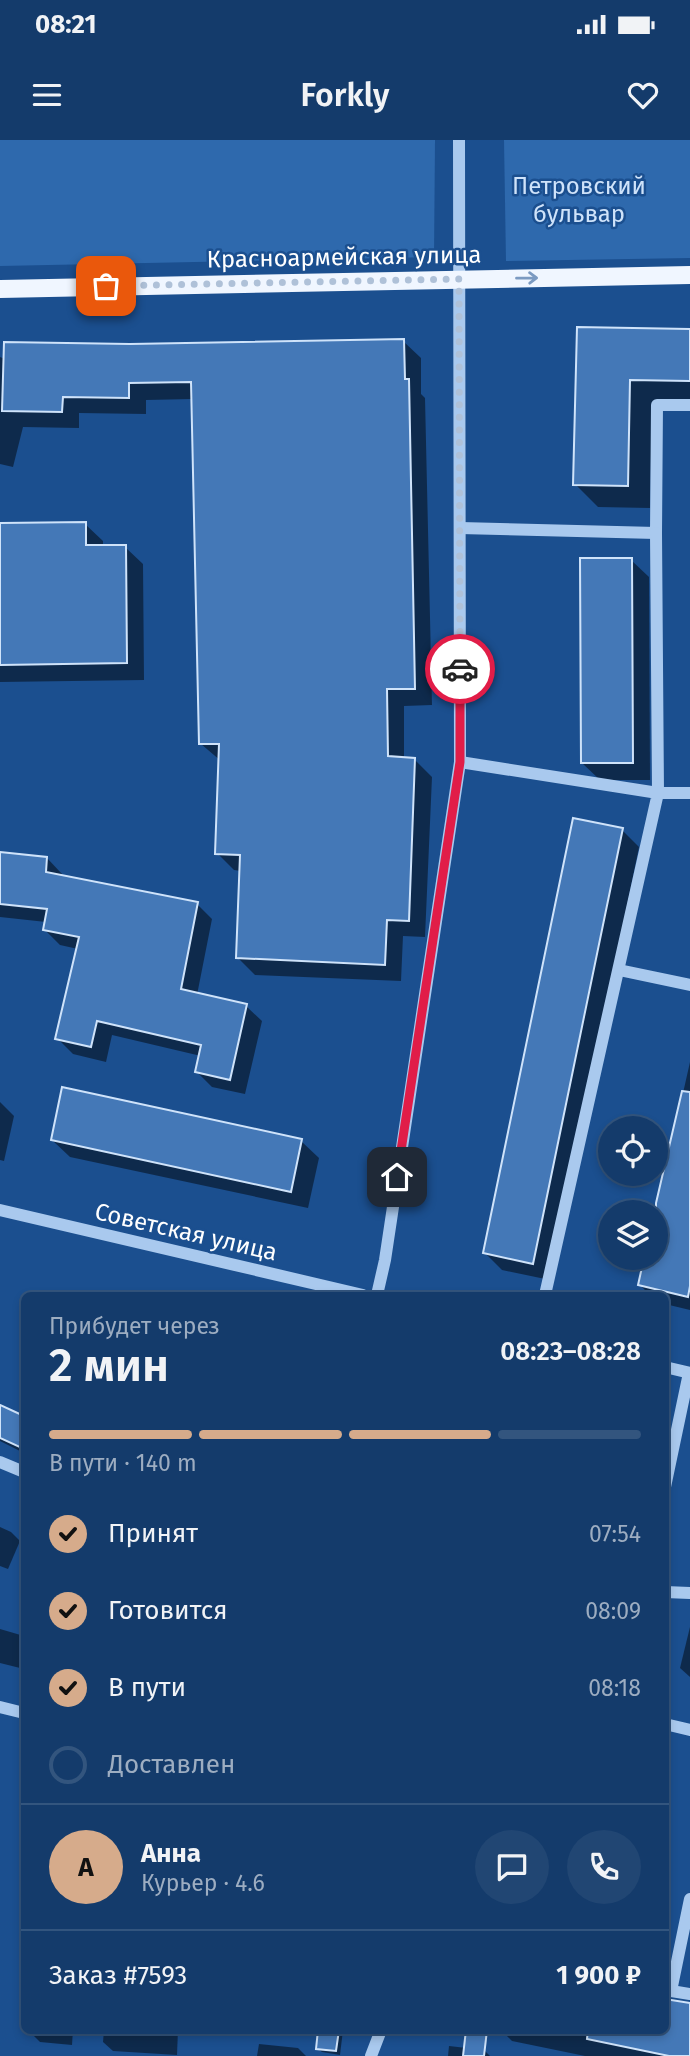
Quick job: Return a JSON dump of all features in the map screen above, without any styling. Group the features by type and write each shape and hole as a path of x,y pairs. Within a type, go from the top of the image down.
{"main road":[{"name":"Красноармейская улица","path":"0,289 690,275"}],"street":[{"path":"378,1292 385,1260 460,762 458,140"},
{"path":"546,1292 658,793 657,405 690,405"},
{"path":"460,528 656,534"},
{"path":"460,762 658,793 690,793"},
{"path":"619,970 690,985"},
{"name":"Советская улица","path":"0,1210 350,1292"},
{"path":"669,1368 689,1373 669,1468"},
{"path":"0,1462 21,1471"},
{"path":"669,1592 690,1593"},
{"path":"0,1707 21,1712"},
{"path":"669,1725 690,1730"},
{"path":"669,1986 690,1899"},
{"path":"669,1990 690,1994"},
{"path":"371,2056 379,2034"}],"green space":[{"path":"0,140 435,140 434,257 0,266"},
{"name":"Петровский бульвар","path":"504,140 690,140 690,258 506,261"}],"building":[{"path":"577,327 690,329 690,381 630,380 628,486 573,485"},
{"path":"404,339 405,379 409,379 415,689 387,689 388,756 415,758 409,921 387,920 385,965 236,958 240,855 215,854 219,744 199,744 191,382 129,383 129,398 63,397 62,412 2,411 4,342 130,344"},
{"path":"86,522 86,545 126,545 127,663 0,665 0,523"},
{"path":"580,558 632,558 633,763 581,763"},
{"path":"573,818 623,828 533,1264 483,1253"},
{"path":"0,852 47,857 46,872 198,902 181,989 247,1004 230,1080 195,1072 201,1045 97,1021 91,1047 55,1039 79,937 43,930 47,909 0,904"},
{"path":"62,1087 302,1139 291,1192 51,1140"},
{"path":"682,1091 690,1092 688,1297 638,1285 641,1270 668,1270 668,1200 657,1200 660,1186 668,1186 668,1151"},
{"path":"0,1405 21,1415 21,1448 0,1438"},
{"path":"669,2000 690,2003 690,2056 669,2056 587,2039 588,2034 669,2034"},
{"path":"318,2034 338,2034 336,2051 316,2049"},
{"path":"466,2034 487,2034 484,2056 463,2056"}],"way so far":[{"path":"106,286 459,279 460,669"}],"route":[{"path":"397,1177 460,762 460,669"}]}
